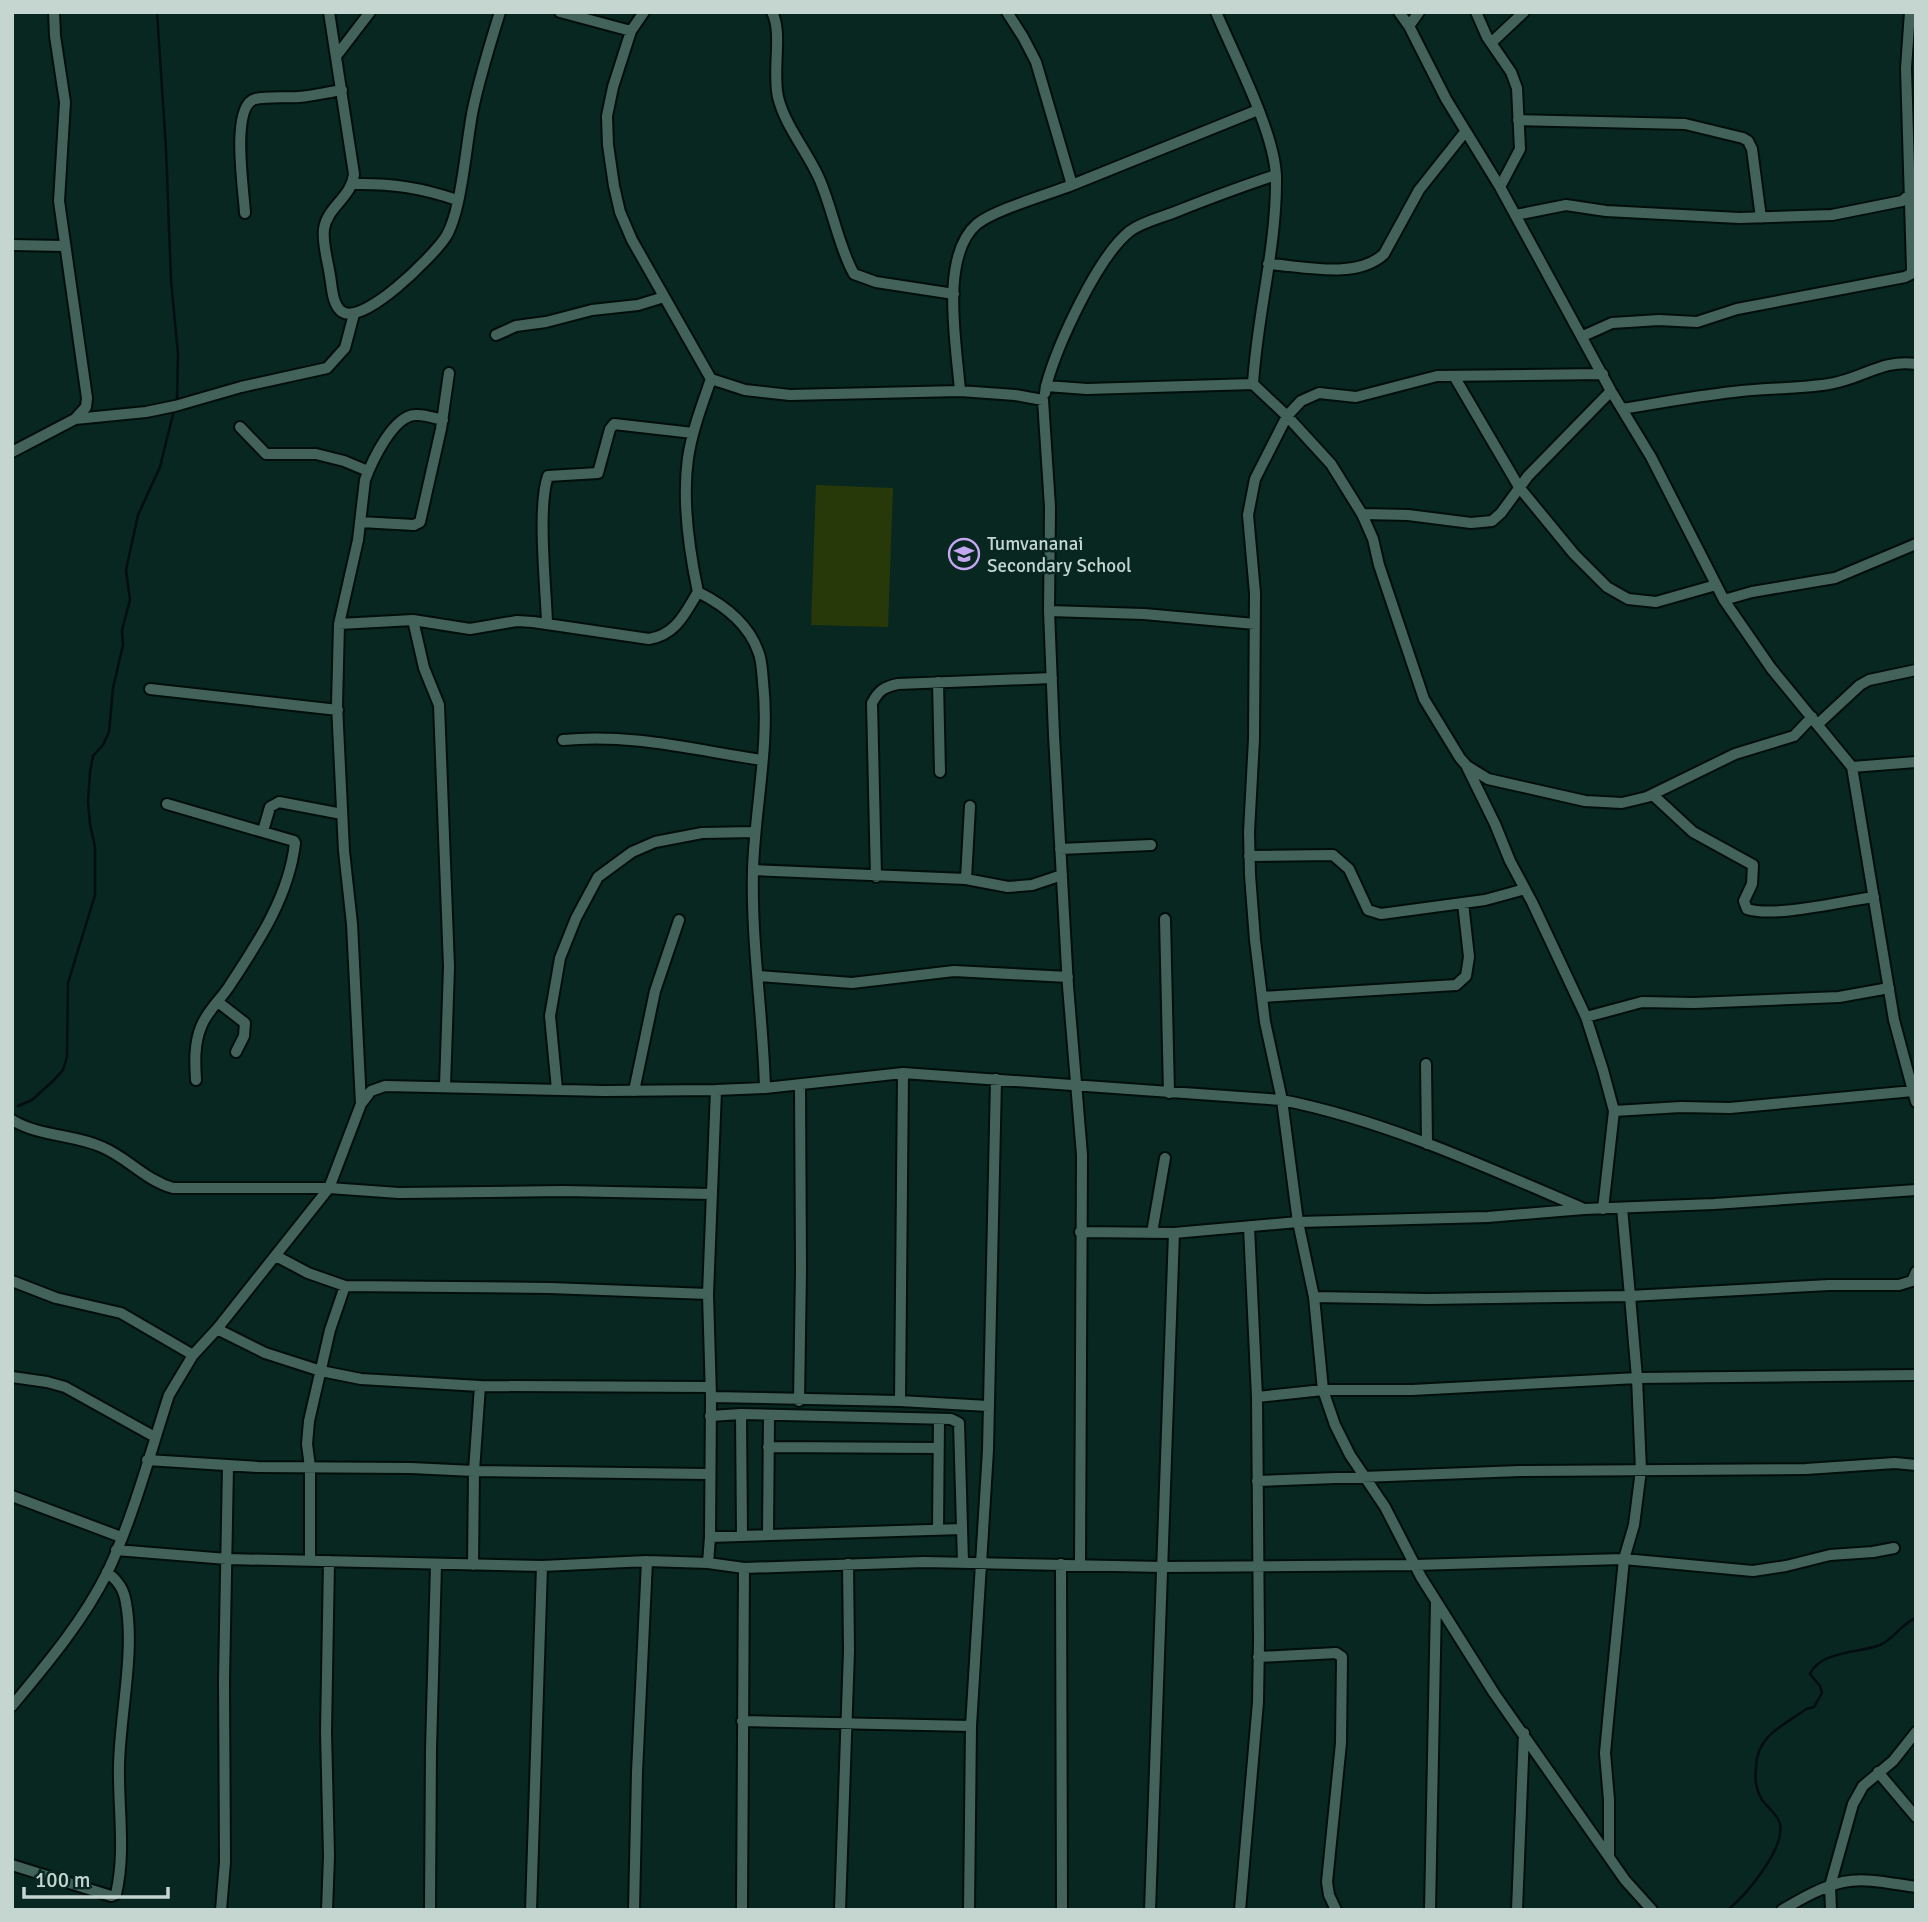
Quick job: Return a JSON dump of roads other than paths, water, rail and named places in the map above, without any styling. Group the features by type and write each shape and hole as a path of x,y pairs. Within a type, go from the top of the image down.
{"street":[{"path":"12,452 75,419 86,407 59,201 65,102 54,12"},
{"path":"329,12 354,174 353,184 324,230 334,300 342,312 354,314 393,290 432,255 446,236 457,200 477,89 500,12"},
{"path":"337,55 370,12"},
{"path":"560,12 631,31"},
{"path":"644,12 631,31 612,87 607,116 608,145 620,212 632,240 710,379 746,390 790,395 960,391 1043,400"},
{"path":"772,12 777,24 775,72 779,101 820,179 854,274 876,282 954,293"},
{"path":"1007,12 1036,62 1072,185"},
{"path":"1216,12 1268,135 1276,175 1253,384"},
{"path":"1399,12 1465,132 1516,215 1611,391 1651,457 1724,600 1771,668 1852,767 1895,1020 1914,1096 1730,1108 1681,1107 1614,1111"},
{"path":"1409,26 1419,12"},
{"path":"1476,12 1491,43 1515,81 1520,149 1500,187"},
{"path":"1491,43 1524,12"},
{"path":"1583,337 1612,323 1659,320 1697,322 1737,309 1908,276 1912,268 1913,192 1906,68 1910,12"},
{"path":"246,213 240,127 242,112 247,104 254,99 301,97 342,90"},
{"path":"960,391 954,293 958,253 965,237 978,223 1258,110"},
{"path":"1518,120 1685,124 1743,138 1752,149 1761,218"},
{"path":"1268,264 1345,269 1376,261 1388,248 1419,190 1465,132"},
{"path":"1080,1565 1082,1156 1060,849 1049,611 1050,507 1043,400 1055,356 1068,327 1104,263 1125,236 1141,225 1276,175"},
{"path":"353,184 399,185 427,190 457,200"},
{"path":"1516,215 1566,205 1606,211 1761,218 1832,215 1902,201 1913,192"},
{"path":"12,245 64,246"},
{"path":"496,335 516,326 592,310 638,305 664,297"},
{"path":"75,419 146,412 327,368 345,348 354,314"},
{"path":"1622,409 1734,392 1830,384 1852,380 1891,363 1916,364"},
{"path":"360,522 414,525 420,522 443,420 449,373"},
{"path":"1603,374 1454,376 1427,379 1356,397 1319,393 1301,401 1287,416 1263,460 1250,498 1248,515 1255,624 1249,856 1252,912 1262,997 1282,1100 1298,1222 1314,1297 1323,1391 1343,1441 1385,1507 1436,1602 1494,1693 1625,1880 1652,1910"},
{"path":"1454,376 1519,487 1582,563 1607,587 1628,598 1656,602 1716,585"},
{"path":"339,624 412,620 470,629 517,621 547,623 641,639 658,638 676,627 698,592 686,475 693,433 710,379"},
{"path":"1046,386 1087,389 1253,384 1331,464 1362,514 1373,539 1378,565 1424,699 1441,730 1467,766 1586,1017 1614,1111 1603,1209"},
{"path":"1362,514 1395,514 1471,523 1486,523 1497,518 1528,476 1611,391"},
{"path":"361,1104 358,1025 342,814 338,710 339,624 360,522 365,480 369,471 402,418 415,415 443,420"},
{"path":"547,623 544,517 548,476 598,474 611,426 614,424 693,433"},
{"path":"240,427 266,454 316,454 369,471"},
{"path":"1724,600 1752,592 1835,578 1916,544"},
{"path":"698,592 721,605 737,619 758,651 766,702 753,870 765,1088"},
{"path":"1049,611 1144,614 1255,624"},
{"path":"412,620 424,668 436,695 440,722 449,967 444,1086"},
{"path":"1467,766 1488,779 1585,801 1622,803 1653,794 1735,754 1798,734 1869,680 1916,670"},
{"path":"876,877 872,703 883,688 898,684 1052,678"},
{"path":"938,682 940,772"},
{"path":"150,689 338,710"},
{"path":"563,740 644,740 762,760"},
{"path":"1852,767 1916,762"},
{"path":"1653,794 1693,832 1753,865 1752,884 1744,901 1747,909 1781,910 1874,897"},
{"path":"263,831 270,807 279,802 342,814"},
{"path":"167,804 294,841 289,873 276,909 248,958 201,1027 195,1057 196,1080"},
{"path":"966,879 970,806"},
{"path":"557,1089 550,1016 560,958 576,918 598,877 632,852 654,842 702,833 755,832"},
{"path":"1060,849 1151,845"},
{"path":"1249,856 1333,855 1349,869 1366,906 1376,914 1463,903 1525,889"},
{"path":"753,870 966,879 1008,887 1023,887 1062,875"},
{"path":"1262,997 1456,985 1466,976 1469,957 1463,903"},
{"path":"1166,919 1169,1093"},
{"path":"634,1091 655,991 679,920"},
{"path":"759,976 852,983 954,971 1068,977"},
{"path":"1586,1017 1643,1002 1694,1003 1839,997 1889,988"},
{"path":"218,1002 245,1023 244,1036 236,1052"},
{"path":"1426,1064 1427,1144"},
{"path":"15,1698 68,1635 107,1572 169,1395 193,1355 217,1329 329,1188 361,1104 371,1091 385,1086 716,1090 800,1085 903,1073 1282,1100 1322,1108 1472,1160 1584,1209"},
{"path":"900,1401 903,1073"},
{"path":"969,1910 971,1726 982,1562 996,1079"},
{"path":"799,1401 800,1085"},
{"path":"708,1563 711,1392 708,1294 716,1090"},
{"path":"12,1121 41,1132 99,1145 151,1180 173,1188 329,1188 399,1193 564,1191 712,1194"},
{"path":"1153,1233 1165,1158"},
{"path":"1080,1232 1174,1233 1298,1222 1488,1217 1916,1190"},
{"path":"1609,1857 1609,1800 1605,1754 1624,1559 1634,1525 1641,1469 1637,1378 1622,1208"},
{"path":"1240,1910 1258,1702 1257,1397 1249,1227"},
{"path":"1150,1910 1174,1233"},
{"path":"276,1256 308,1273 345,1286 708,1294"},
{"path":"1314,1297 1429,1299 1630,1296 1829,1285 1899,1285 1912,1281 1916,1272"},
{"path":"12,1281 56,1298 121,1313 193,1355"},
{"path":"310,1561 310,1467 307,1444 309,1420 330,1330 345,1286"},
{"path":"217,1329 265,1353 321,1371 390,1382 711,1392 799,1401 900,1401 988,1406"},
{"path":"1257,1397 1323,1391 1412,1390 1637,1378 1916,1375"},
{"path":"12,1377 47,1381 65,1387 155,1437"},
{"path":"472,1565 474,1471 480,1386"},
{"path":"710,1416 741,1414 951,1419 958,1423 963,1562"},
{"path":"741,1414 741,1536"},
{"path":"768,1535 769,1415"},
{"path":"938,1530 939,1419"},
{"path":"768,1447 938,1448"},
{"path":"147,1460 228,1466 709,1474"},
{"path":"1257,1481 1520,1471 1806,1468 1895,1463 1916,1465"},
{"path":"221,1910 225,1861 224,1681 228,1466"},
{"path":"12,1496 121,1537"},
{"path":"710,1537 962,1530"},
{"path":"116,1550 227,1559 384,1561 436,1565 542,1566 647,1561 708,1563 744,1568 963,1562 1163,1567 1415,1565 1624,1559 1754,1571 1830,1555 1894,1548"},
{"path":"327,1910 329,1561"},
{"path":"634,1910 637,1772 647,1561"},
{"path":"840,1910 848,1724 848,1564"},
{"path":"1061,1564 1062,1910"},
{"path":"430,1910 436,1565"},
{"path":"531,1910 542,1566"},
{"path":"742,1910 744,1568"},
{"path":"12,1865 111,1896 117,1894 122,1864 119,1767 128,1624 124,1594 117,1580 107,1572"},
{"path":"1430,1910 1436,1602"},
{"path":"1258,1657 1336,1653 1342,1657 1341,1743 1327,1882 1336,1910"},
{"path":"742,1721 971,1726"},
{"path":"1831,1910 1830,1886 1853,1804 1863,1786 1893,1761 1916,1732"},
{"path":"1517,1910 1524,1733"},
{"path":"1878,1772 1916,1817"},
{"path":"1782,1910 1845,1881 1870,1881 1916,1887"}],"waterway":[{"path":"157,12 171,280 178,354 177,400"},
{"path":"18,1106 32,1100 54,1080 63,1070 67,1057 68,983 95,895 95,847 88,802 90,772 93,756 103,745 109,732 113,688 123,645 122,630 130,600 126,570 138,515 160,467 174,410"},
{"path":"1728,1910 1763,1871 1777,1846 1780,1834 1779,1820 1761,1798 1757,1787 1757,1756 1766,1739 1780,1726 1806,1709 1814,1707 1822,1693 1810,1674 1815,1666 1831,1657 1880,1645 1916,1618"}],"place":[{"name":"Tumvananai Secondary School","path":"964,554"}]}
